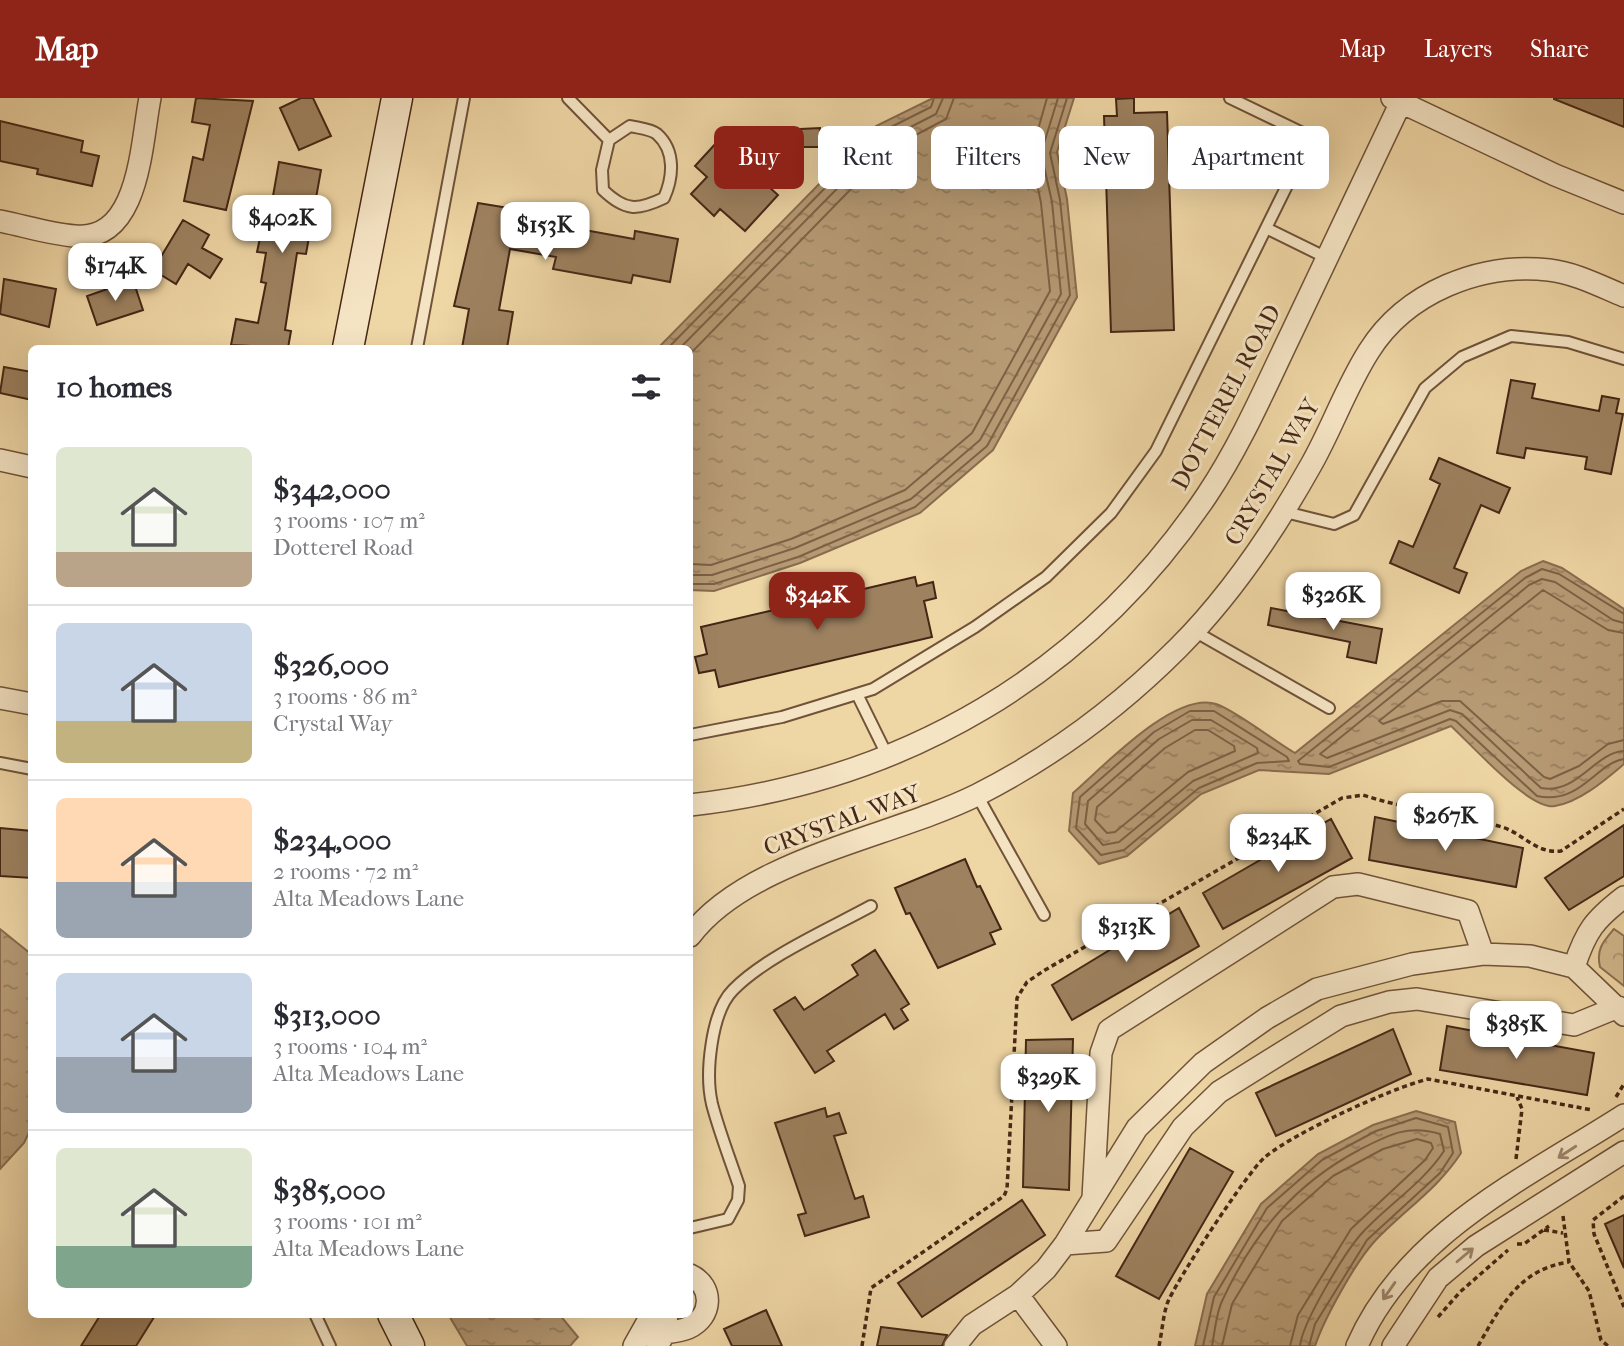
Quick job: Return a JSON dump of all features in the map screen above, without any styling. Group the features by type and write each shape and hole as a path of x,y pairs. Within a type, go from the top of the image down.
{"street":[{"path":"0,221 76,236 105,230 117,222 130,196 150,98"},
{"path":"349,345 397,98"},
{"path":"1396,100 1555,175 1624,203"},
{"name":"DOTTEREL ROAD","path":"693,805 738,800 807,785 888,757 966,720 1024,684 1111,612 1149,571 1209,492 1237,443 1327,258 1396,100"},
{"name":"CRYSTAL WAY","path":"693,933 718,906 770,874 923,819 977,795 1029,766 1102,716 1194,631 1252,562 1285,512 1371,348 1412,306 1464,278 1521,269 1575,276 1624,296"},
{"path":"0,460 28,466"},
{"path":"0,698 28,703"},
{"path":"1093,1200 1101,1053 1109,1030 1333,887 1358,884 1468,911 1483,954"},
{"path":"1574,967 1584,937 1597,917 1624,897"},
{"path":"955,1346 972,1325 1018,1295 1046,1269 1065,1244 1137,1128 1203,1063 1267,1018 1317,989 1412,964 1483,954 1530,956 1574,967 1621,1011"},
{"path":"1065,1244 1106,1241 1183,1127 1219,1092 1341,1016 1390,1002 1417,999 1574,1025 1621,1011"},
{"path":"1357,1346 1389,1291 1416,1256 1453,1225 1624,1115"},
{"path":"1393,1346 1438,1278 1476,1245 1624,1152"},
{"path":"663,1331 690,1327 707,1306 709,1294 705,1286 693,1277"},
{"path":"1018,1295 1056,1346"},
{"path":"395,1318 409,1346"},
{"path":"634,1346 650,1318"}],"lane":[{"path":"418,345 464,98"},
{"path":"568,98 580,107 609,140"},
{"path":"693,734 782,717 873,688 975,627 1036,584 1111,513 1156,452 1311,137 1230,98"},
{"path":"1254,109 1258,98"},
{"path":"630,126 656,133 667,148 673,178 664,198 643,208 618,204 603,190 602,170 609,140 630,126"},
{"path":"1266,228 1327,258"},
{"path":"1285,512 1334,524 1354,515 1425,388 1462,357 1511,336 1567,342 1624,359"},
{"path":"1194,631 1329,708"},
{"path":"858,694 888,757"},
{"path":"0,763 28,768"},
{"path":"977,795 1044,915"},
{"path":"693,1227 728,1219 738,1200 739,1186 711,1101 709,1074 715,1025 730,992 753,972 871,906"},
{"path":"317,1318 330,1346"}],"path":[{"path":"1159,1346 1168,1302 1234,1196 1262,1159 1282,1145 1406,1085 1428,1079 1598,1113"},
{"path":"1514,1168 1522,1109 1517,1097"},
{"path":"1624,1196 1593,1220 1594,1234 1624,1307"},
{"path":"1436,1320 1460,1292 1511,1247 1524,1244 1573,1210"},
{"path":"1563,1216 1563,1233 1569,1262 1588,1291 1601,1340 1608,1346"},
{"path":"1544,1230 1563,1233"},
{"path":"1478,1346 1514,1288 1534,1273 1569,1262"}],"green space":[{"path":"1614,929 1624,936 1624,986 1600,967 1601,946"}],"water":[{"path":"933,98 1074,98 1065,126 1059,126 1057,152 1059,189 1065,189 1067,199 1077,297 993,450 920,513 800,563 714,591 693,590 693,345 661,345 818,185 818,189 917,189 917,126 876,126"},
{"path":"1543,561 1562,568 1624,609 1624,764 1583,795 1564,804 1544,805 1516,788 1451,726 1329,774 1259,770 1201,794 1127,856 1099,864 1069,831 1073,793 1120,750 1160,720 1199,703 1216,704 1233,712 1295,753 1521,571"},
{"path":"0,929 28,952 28,1134 24,1143 0,1169"},
{"path":"1416,1111 1455,1122 1461,1153 1442,1178 1366,1251 1325,1321 1315,1346 1195,1346 1207,1294 1261,1204 1318,1154 1373,1125"},
{"path":"450,1318 562,1318 578,1337 570,1346 467,1346"}],"building":[{"path":"196,98 253,101 226,210 184,201 193,157 203,160 210,125 192,122"},
{"path":"301,98 313,98 331,136 299,150 280,108"},
{"path":"1134,98 1134,113 1167,112 1174,330 1111,332 1106,189 1154,189 1154,126 1104,126 1104,116 1117,116 1116,99"},
{"path":"1624,98 1624,127 1554,99"},
{"path":"0,121 83,141 81,152 99,156 92,186 37,174 38,169 0,161"},
{"path":"818,128 818,147 804,147 804,129"},
{"path":"714,145 714,189 771,189 778,195 745,231 720,209 714,216 691,194 707,177 695,166"},
{"path":"279,162 321,170 306,254 297,253 285,330 291,331 289,345 231,345 236,319 258,323 266,283 261,282 266,253 257,252 262,229 267,230"},
{"path":"478,203 570,218 568,227 634,239 635,231 678,239 670,282 633,275 631,283 553,269 556,257 510,249 499,310 513,312 508,345 463,345 469,309 454,306"},
{"path":"183,220 209,235 202,248 222,259 210,278 188,264 176,284 153,270"},
{"path":"4,279 56,289 49,327 0,314"},
{"path":"133,280 143,310 97,325 87,296"},
{"path":"4,367 28,371 28,399 0,393"},
{"path":"1511,380 1535,384 1532,398 1599,411 1602,396 1619,399 1616,413 1623,414 1611,474 1585,469 1587,457 1526,448 1524,458 1497,453"},
{"path":"1439,458 1510,488 1499,513 1481,505 1454,568 1467,573 1459,593 1390,563 1399,541 1413,547 1440,484 1430,479"},
{"path":"915,577 917,586 933,582 936,598 924,601 932,637 719,687 715,670 699,673 695,657 707,654 701,627"},
{"path":"1271,608 1382,629 1376,663 1347,657 1350,642 1268,625"},
{"path":"1375,817 1523,848 1516,887 1369,860"},
{"path":"1331,819 1352,858 1223,929 1203,893"},
{"path":"1624,825 1624,876 1569,910 1545,878"},
{"path":"0,828 28,831 28,878 0,876"},
{"path":"965,859 977,887 980,886 1001,929 990,933 995,944 938,968 910,913 906,914 895,888"},
{"path":"1179,908 1199,946 1072,1020 1052,985"},
{"path":"875,950 909,1004 901,1009 908,1020 894,1029 885,1014 827,1051 834,1061 815,1073 774,1010 795,997 804,1010 858,975 852,965"},
{"path":"1447,1026 1594,1053 1587,1095 1440,1070"},
{"path":"1393,1029 1411,1074 1276,1136 1256,1093"},
{"path":"1073,1039 1069,1190 1023,1187 1026,1040"},
{"path":"825,1108 827,1117 839,1113 846,1133 834,1136 855,1199 863,1196 869,1217 805,1236 798,1215 806,1213 775,1123"},
{"path":"1190,1148 1233,1172 1159,1299 1116,1276"},
{"path":"1022,1200 1045,1235 922,1317 898,1283"},
{"path":"1624,1215 1624,1268 1605,1224"},
{"path":"766,1310 782,1346 732,1346 724,1329"},
{"path":"98,1318 154,1318 136,1346 81,1346"},
{"path":"881,1327 947,1335 942,1346 877,1346"}]}
